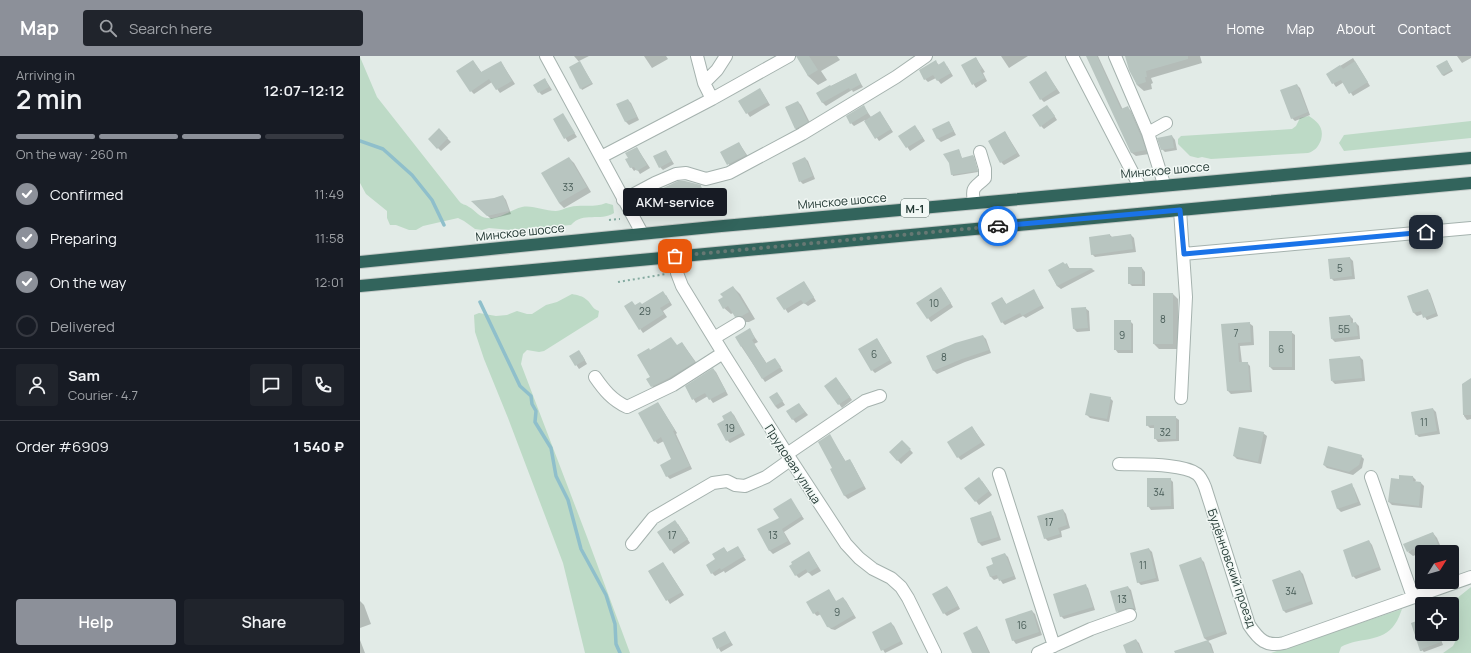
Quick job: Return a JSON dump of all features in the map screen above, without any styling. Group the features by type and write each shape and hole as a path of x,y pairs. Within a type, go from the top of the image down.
{"highway":[{"name":"Минское шоссе","path":"360,262 642,233 1164,184 1471,158"},
{"name":"М-1","path":"360,286 1471,183"}],"street":[{"path":"546,56 642,233"},
{"path":"697,56 704,83 712,99"},
{"path":"704,83 717,70 726,56"},
{"path":"601,158 789,56"},
{"path":"623,200 676,174 686,173 706,179 729,173 802,134 896,77 926,56"},
{"path":"1072,56 1140,187"},
{"path":"1115,56 1148,133 1164,184"},
{"path":"1148,133 1166,123"},
{"path":"974,202 972,192 974,186 985,178 985,169 980,152"},
{"path":"1180,210 1186,297 1181,398"},
{"path":"1184,254 1471,228"},
{"name":"Прудовая улица","path":"675,256 677,273 682,286 788,457 846,544 859,558 873,569 891,578 901,587 935,653"},
{"path":"714,338 739,323"},
{"path":"595,377 605,392 616,401 627,407 673,385 723,353"},
{"path":"632,544 653,518 713,483 727,481 735,485 745,486 766,477 788,457 865,401 880,396"},
{"name":"Будённовский проезд","path":"1119,464 1178,467 1196,473 1201,478 1250,625 1256,635 1265,642 1275,645 1284,643 1471,577"},
{"path":"999,474 1054,646"},
{"path":"1370,477 1414,597"},
{"path":"1038,653 1091,629 1130,616"}],"path":[{"path":"610,220 619,218 625,221"},
{"path":"618,282 649,276 677,273"}],"green space":[{"path":"360,57 377,97 459,201 480,215 487,218 492,218 501,216 522,207 534,207 559,211 568,207 606,203 613,205 614,213 603,217 581,218 571,225 510,230 489,228 482,230 475,229 458,218 423,226 416,230 409,230 396,225 390,225 387,218 387,211 366,194 360,183"},
{"path":"1309,116 1320,126 1322,136 1317,147 1308,153 1211,159 1190,156 1178,144 1178,139 1181,136 1292,129 1296,126 1300,118"},
{"path":"1471,121 1471,138 1344,151 1339,143 1344,135"},
{"path":"572,294 587,300 593,308 599,311 598,317 544,351 539,352 527,350 523,354 521,364 630,653 585,653 563,563 484,359 475,332 474,315 479,313 496,316 507,315 517,311 532,314 546,305 557,302"},
{"path":"1471,587 1471,653 1443,653 1453,646 1456,641 1459,641 1458,597"},
{"path":"1402,609 1399,617 1390,630 1377,637 1341,647 1339,653 1271,653"}],"building":[{"path":"796,56 809,56 818,70 808,76"},
{"path":"1086,56 1097,56 1121,109 1128,106 1146,150 1131,153"},
{"path":"1125,56 1188,56 1188,59 1146,71 1146,82 1137,85 1129,70"},
{"path":"976,57 982,69 980,70 985,78 972,85 961,65"},
{"path":"473,60 481,72 501,61 512,81 496,90 489,79 470,92 456,71"},
{"path":"936,60 938,65 944,61 951,73 937,81 933,75 924,80 919,70"},
{"path":"1447,60 1452,70 1442,75 1436,66"},
{"path":"580,61 592,83 580,89 569,67"},
{"path":"1355,61 1368,82 1349,94 1341,80 1332,84 1326,74 1340,65 1343,69"},
{"path":"1046,71 1057,89 1040,100 1029,82"},
{"path":"856,73 861,84 850,90 849,88 822,103 816,93"},
{"path":"545,78 549,87 538,93 533,85"},
{"path":"1297,84 1308,112 1291,119 1280,90"},
{"path":"760,88 768,102 746,114 738,101"},
{"path":"628,99 637,117 625,122 616,104"},
{"path":"798,101 808,122 795,129 785,107"},
{"path":"864,105 868,113 850,124 846,116"},
{"path":"1047,105 1055,116 1040,127 1032,115"},
{"path":"880,111 891,129 875,139 864,121"},
{"path":"563,113 575,133 564,139 553,119"},
{"path":"949,121 954,131 937,139 932,129"},
{"path":"915,125 923,138 906,148 898,136"},
{"path":"439,128 448,138 437,149 428,139"},
{"path":"1005,131 1017,153 1000,163 988,141"},
{"path":"1172,135 1174,148 1161,150 1157,138"},
{"path":"739,142 746,155 727,165 720,152"},
{"path":"637,147 647,165 637,171 634,167 630,168 625,159 628,158 625,153"},
{"path":"959,149 962,158 973,155 978,171 951,175 949,163 943,154"},
{"path":"666,150 672,161 659,168 653,156"},
{"path":"569,157 587,187 559,203 541,173"},
{"path":"805,157 813,176 799,182 792,163"},
{"path":"678,181 701,185 702,198 662,203 662,198 658,199 657,191"},
{"path":"503,195 509,211 487,216 471,201 494,198"},
{"path":"1110,234 1110,237 1131,234 1133,249 1091,255 1089,237"},
{"path":"1350,257 1352,276 1330,279 1328,259"},
{"path":"1063,262 1065,264 1067,263 1068,268 1093,268 1057,286 1048,270"},
{"path":"1128,267 1142,267 1142,284 1128,284"},
{"path":"804,281 814,297 804,304 801,300 784,310 776,298"},
{"path":"733,286 749,312 742,316 735,317 728,306 723,309 718,300 723,297 720,294"},
{"path":"941,287 951,303 927,319 916,303"},
{"path":"1034,289 1042,305 1022,316 1020,313 1001,323 991,303 1002,297 1006,304"},
{"path":"1428,289 1436,313 1423,318 1421,311 1413,313 1407,296"},
{"path":"663,291 670,302 660,308 664,314 639,330 624,306 632,301 635,305 640,302 642,304"},
{"path":"1153,293 1173,293 1173,344 1153,344"},
{"path":"1086,307 1088,328 1073,329 1071,308"},
{"path":"1350,315 1351,323 1356,322 1358,336 1331,339 1329,317"},
{"path":"1114,320 1131,320 1131,350 1114,350"},
{"path":"1250,322 1251,342 1238,343 1239,362 1248,362 1250,390 1227,391 1221,324"},
{"path":"750,328 755,338 752,340 766,363 775,358 781,367 762,379 735,337"},
{"path":"1269,331 1292,331 1292,367 1269,367"},
{"path":"983,335 989,350 933,371 926,356 955,343"},
{"path":"671,337 677,345 682,342 695,362 651,387 646,379 650,377 637,355 649,348 650,350"},
{"path":"877,338 890,360 871,371 858,349"},
{"path":"579,350 585,360 575,366 569,356"},
{"path":"1360,356 1362,378 1331,381 1329,359"},
{"path":"713,368 726,391 709,400 705,393 692,400 685,386"},
{"path":"836,377 850,397 838,405 824,386"},
{"path":"1471,378 1471,415 1463,415 1462,384"},
{"path":"777,392 783,401 775,406 769,397"},
{"path":"1090,393 1111,397 1107,419 1085,415"},
{"path":"658,402 675,430 673,431 690,466 666,477 660,465 671,459 661,437 654,442 638,413"},
{"path":"799,403 805,412 792,420 786,411"},
{"path":"1433,408 1437,431 1415,435 1411,412"},
{"path":"731,411 743,432 726,441 717,424 724,420 722,416"},
{"path":"1146,416 1176,416 1176,439 1154,439 1154,425 1146,426"},
{"path":"972,426 982,442 957,458 947,442"},
{"path":"1239,427 1264,432 1258,462 1233,456"},
{"path":"830,434 845,461 850,459 864,486 844,496 830,469 832,468 818,442"},
{"path":"902,440 911,449 897,461 889,452"},
{"path":"1328,446 1362,455 1359,465 1349,472 1323,465"},
{"path":"1399,475 1413,476 1413,481 1421,482 1419,506 1388,502 1391,478 1399,479"},
{"path":"979,477 989,491 975,502 964,488"},
{"path":"1147,478 1171,478 1171,506 1147,507"},
{"path":"1352,483 1358,502 1337,509 1331,491"},
{"path":"791,498 802,516 782,529 788,541 769,551 757,529 779,518 773,509"},
{"path":"1063,509 1067,525 1058,528 1060,534 1044,539 1037,516"},
{"path":"991,511 998,537 978,543 970,518"},
{"path":"675,520 688,539 670,551 657,532"},
{"path":"1433,532 1438,545 1415,545 1415,552 1414,549 1407,552 1403,544"},
{"path":"1369,540 1379,567 1352,577 1343,550"},
{"path":"738,546 744,556 721,570 720,568 711,574 706,565 715,559 712,554 724,547 727,552"},
{"path":"1149,548 1156,578 1137,583 1130,553"},
{"path":"809,551 818,567 808,573 806,569 795,576 789,566 792,564 791,562"},
{"path":"1005,553 1014,576 999,581 997,575 990,577 986,567 993,564 991,558"},
{"path":"1201,557 1225,631 1204,638 1179,565"},
{"path":"663,562 682,592 666,601 648,571"},
{"path":"1300,570 1311,601 1283,611 1272,580"},
{"path":"1086,584 1093,607 1060,617 1053,594"},
{"path":"947,586 958,606 943,614 932,594"},
{"path":"1128,586 1134,608 1127,608 1116,612 1110,591"},
{"path":"829,589 836,601 843,597 854,615 832,628 827,627 818,611 813,614 806,602"},
{"path":"1032,610 1039,632 1012,641 1005,619"},
{"path":"891,622 901,641 881,651 872,632"},
{"path":"1415,622 1415,635 1411,623"},
{"path":"977,626 989,653 972,653 963,633"},
{"path":"725,631 731,642 717,649 712,638"},
{"path":"1136,639 1142,653 1126,653 1123,645"},
{"path":"1208,640 1213,653 1175,653 1174,651"},
{"path":"1417,641 1441,641 1441,642 1420,651"}],"waterway":[{"path":"360,141 383,149 412,175 432,200 444,225"},
{"path":"480,302 520,386 531,396 532,404 536,411 535,422 551,448 556,476 568,500 581,549 606,595 615,624 616,644 620,653"}],"way so far":[{"path":"675,256 998,226"}],"place":[{"name":"AKM-service","path":"675,256"}],"route":[{"path":"998,226 1180,210 1184,254 1426,232"}]}
